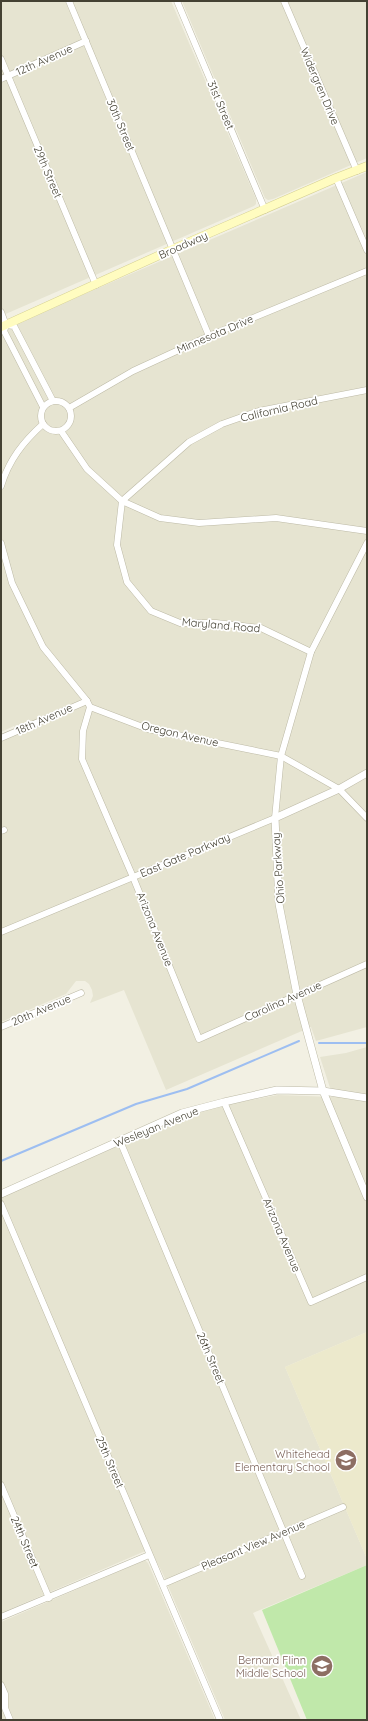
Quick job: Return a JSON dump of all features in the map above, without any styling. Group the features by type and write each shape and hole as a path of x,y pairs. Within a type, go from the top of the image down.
{"main road":[{"name":"Broadway","path":"4,326 173,249 367,166"}],"street":[{"name":"30th Street","path":"69,1 209,336"},
{"name":"31st Street","path":"178,1 265,210"},
{"name":"Widergren Drive","path":"284,1 356,171"},
{"name":"12th Avenue","path":"1,79 86,41"},
{"name":"29th Street","path":"1,59 96,285"},
{"path":"336,178 367,250"},
{"name":"Minnesota Drive","path":"69,408 132,371 209,336 367,271"},
{"path":"1,312 4,331 43,407"},
{"path":"4,326 14,326 53,401"},
{"name":"California Road","path":"122,501 189,442 222,424 259,411 367,390"},
{"path":"53,401 61,401 69,408 72,417 65,429 61,431 51,431 43,424 40,416 43,407 53,401"},
{"path":"1,486 7,469 15,455 27,438 43,424"},
{"path":"61,431 87,468 122,501 160,518 200,523 241,522 276,518 367,531"},
{"name":"Maryland Road","path":"122,501 117,545 127,582 151,610 180,623 216,623 261,628 311,652"},
{"name":"Ohio Parkway","path":"367,542 311,652 281,756 275,818 279,904 297,995 323,1091 367,1197"},
{"path":"1,543 12,583 43,647 87,700 90,707"},
{"name":"18th Avenue","path":"1,738 87,700"},
{"name":"Oregon Avenue","path":"90,707 148,729 281,756 339,789 367,818"},
{"name":"Arizona Avenue","path":"90,707 83,731 82,759 133,876 199,1039"},
{"name":"East Gate Parkway","path":"1,932 275,818 339,789 367,773"},
{"name":"Carolina Avenue","path":"199,1039 367,964"},
{"name":"20th Avenue","path":"1,1027 81,993"},
{"name":"Wesleyan Avenue","path":"1,1194 182,1114 224,1102 277,1090 323,1091 367,1098"},
{"name":"Arizona Avenue","path":"224,1102 311,1302 367,1277"},
{"name":"26th Street","path":"120,1142 302,1576"},
{"name":"25th Street","path":"1,1204 220,1720"},
{"name":"24th Street","path":"1,1485 49,1598"},
{"name":"Pleasant View Avenue","path":"163,1584 343,1507"},
{"path":"1,1617 149,1555"},
{"path":"1,1685 5,1694 5,1708 10,1720"}],"shaded area":[{"path":"1,1 171,1 256,199 256,204 1,316"},
{"path":"182,1 367,1 367,158 273,199 268,200 265,198"},
{"path":"367,172 367,1027 316,1041 311,1027 166,1090 124,990 90,1003 93,996 89,984 85,981 76,981 66,994 1,1022 1,741 18,734 14,726 1,732 1,330"},
{"path":"367,1047 367,1332 285,1367 367,1559 367,1565 253,1613 301,1720 225,1720 163,1574 150,1549 1,1613 1,1197 194,1113 218,1106 278,1095 333,1097 320,1057 346,1053"},
{"name":"Whitehead Elementary School","path":"367,1332 367,1559 285,1367"},
{"path":"145,1560 148,1563 215,1720 1,1720 1,1622"}],"green space":[{"name":"Bernard Flinn Middle School","path":"367,1565 367,1720 307,1720 262,1610"}],"waterway":[{"path":"1,1161 136,1104 187,1089 299,1041"},
{"path":"319,1043 367,1043"}],"place":[{"name":"Whitehead Elementary School","path":"346,1460"},
{"name":"Bernard Flinn Middle School","path":"322,1666"}]}
